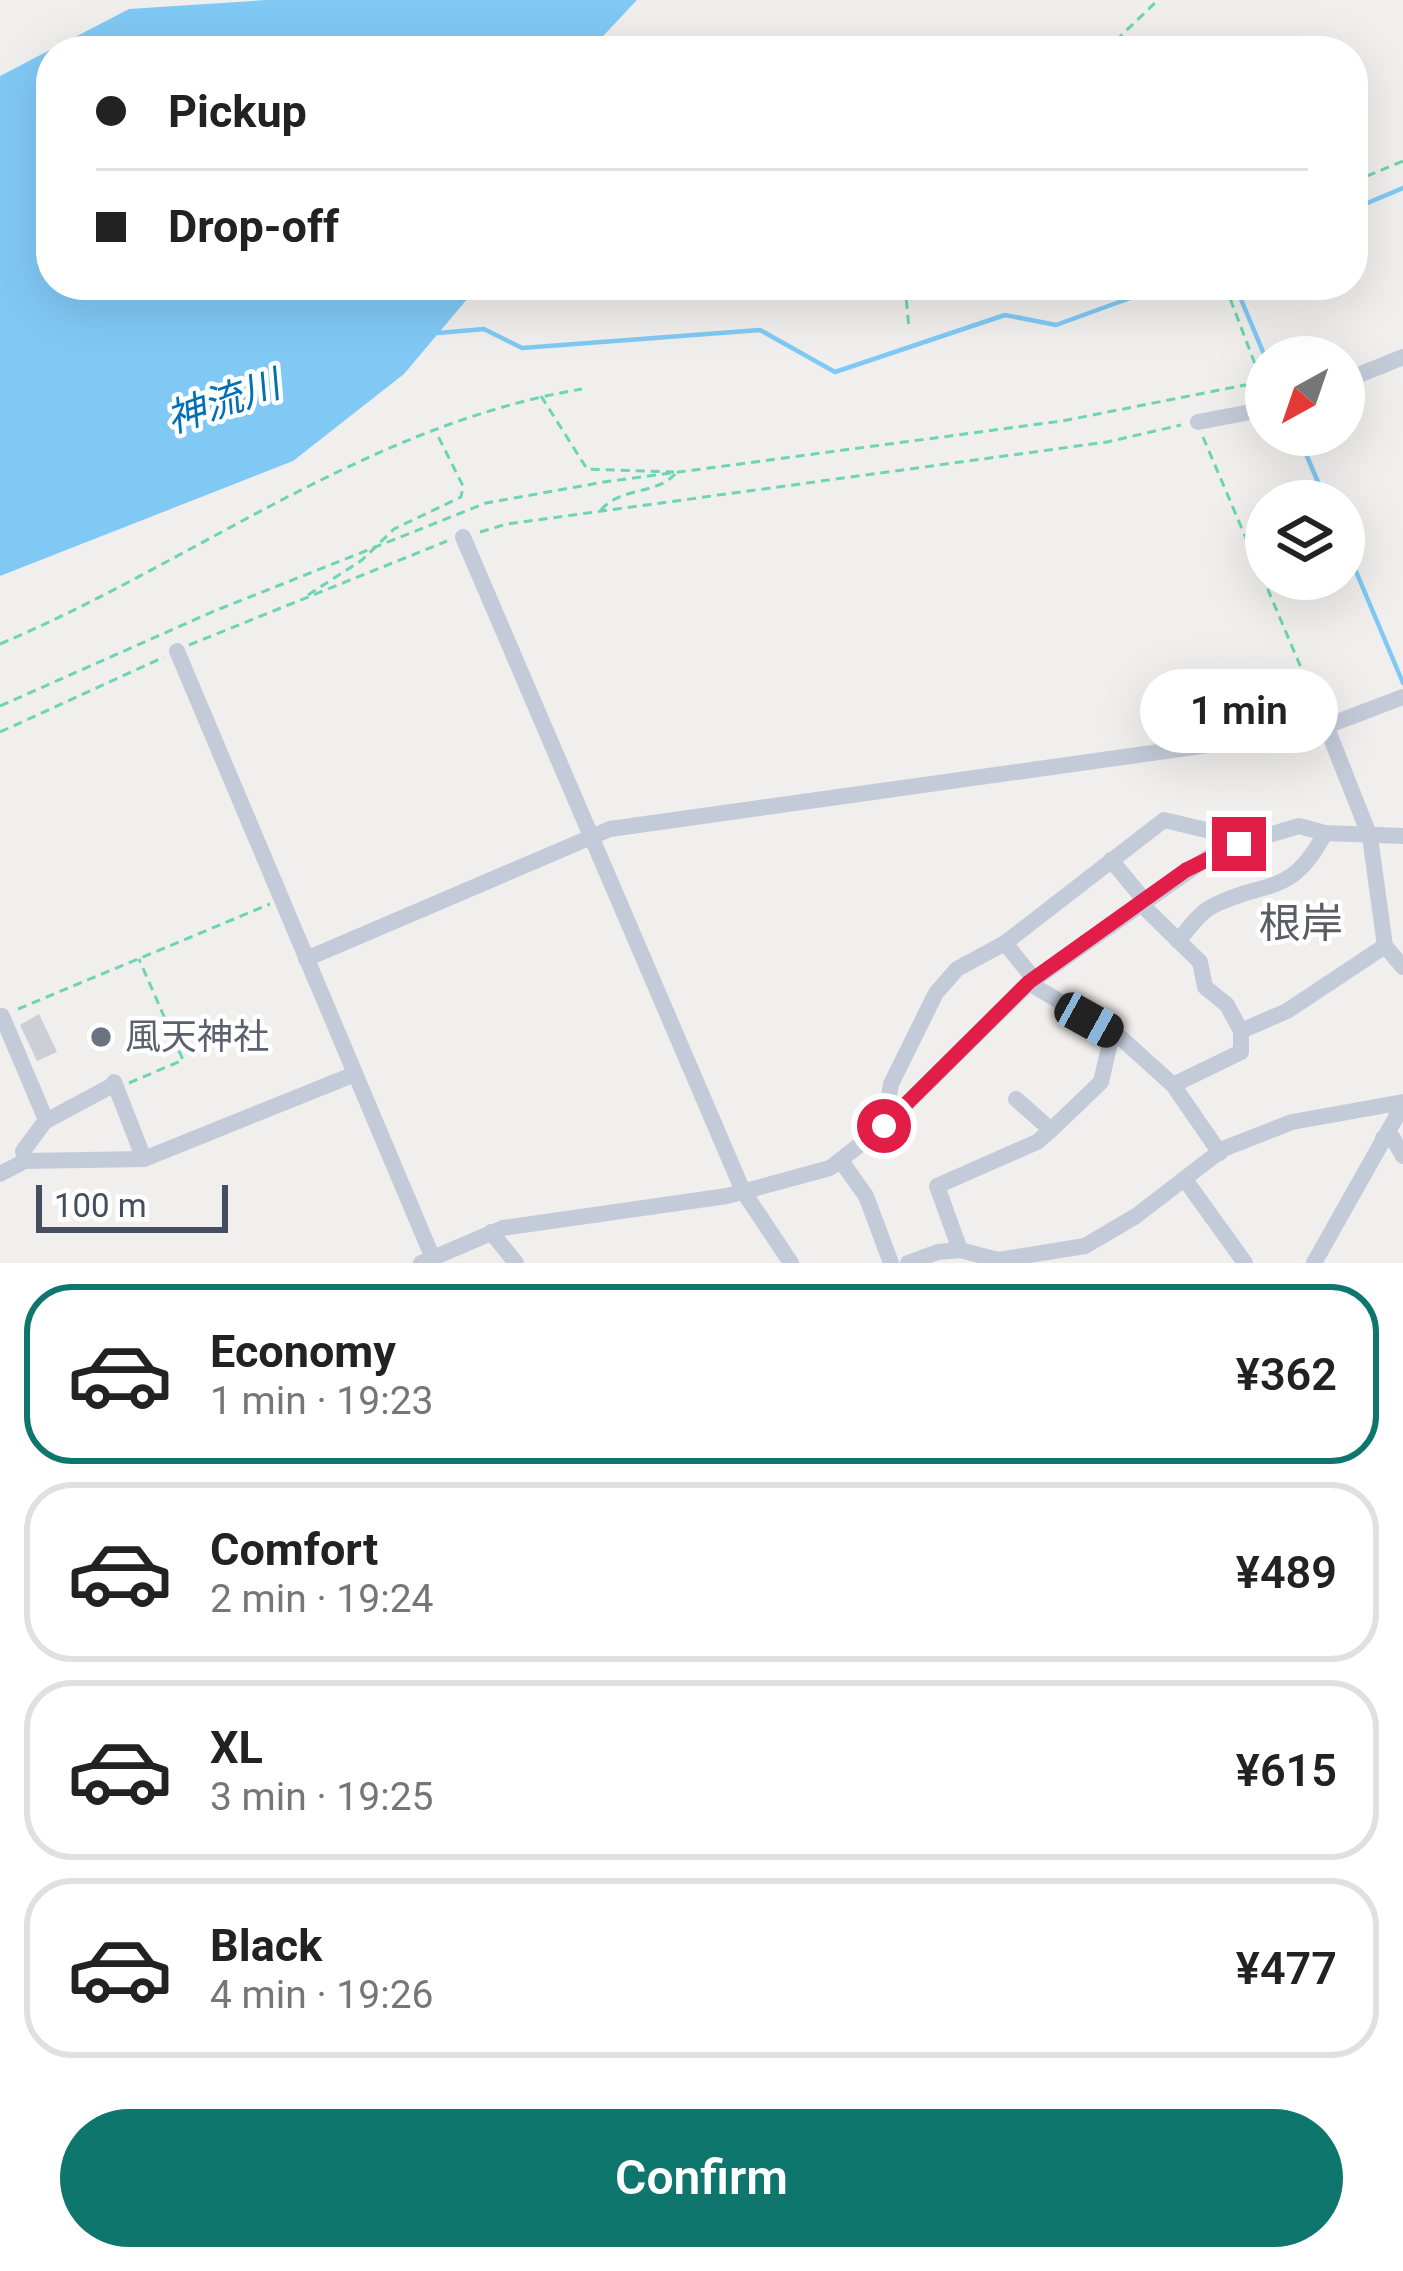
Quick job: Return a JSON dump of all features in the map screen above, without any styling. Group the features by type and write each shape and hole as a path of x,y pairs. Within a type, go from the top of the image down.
{"street":[{"path":"1365,372 1403,357"},
{"path":"1198,422 1245,408"},
{"path":"463,537 743,1191 791,1263"},
{"path":"177,651 355,1074 426,1260 491,1232 743,1191 841,1161 884,1126 1032,981 1220,850 1299,826 1325,833 1403,836"},
{"path":"306,959 590,836 657,822 1327,728 1403,697"},
{"path":"1327,728 1370,837 1385,946 1403,967"},
{"path":"884,1126 891,1084 936,994 957,969 1005,943 1163,820 1248,840"},
{"path":"1178,941 1210,908 1257,894 1301,871 1325,833"},
{"path":"1111,860 1200,962 1205,987 1227,1005 1241,1031 1241,1052 1173,1085"},
{"path":"1005,943 1032,981 1112,1034 1173,1085 1220,1153"},
{"path":"1241,1031 1287,1011 1385,946"},
{"path":"2,1016 46,1121"},
{"path":"960,1250 937,1186 1037,1142 1052,1130 1101,1082 1112,1034"},
{"path":"0,1174 25,1161 144,1159 355,1074"},
{"path":"25,1161 23,1151 46,1121 115,1084 144,1159"},
{"path":"1016,1100 1052,1130"},
{"path":"908,1263 960,1250 998,1260 1085,1246 1186,1181 1220,1153 1292,1122 1403,1104"},
{"path":"1314,1263 1403,1104"},
{"path":"1384,1138 1392,1137 1403,1156"},
{"path":"841,1161 866,1196 891,1263"},
{"path":"1186,1181 1245,1263"},
{"path":"491,1232 516,1263"}],"path":[{"path":"1121,36 1158,0"},
{"path":"1368,176 1403,161"},
{"path":"906,300 909,329"},
{"path":"1232,300 1245,336"},
{"path":"0,706 376,544 486,502 1062,422 1245,386"},
{"path":"0,644 379,449 541,396 582,389"},
{"path":"541,396 587,469 663,468 675,474"},
{"path":"0,732 308,596 507,524 1107,442 1198,422 1327,728"},
{"path":"308,596 362,560 394,529 461,497 463,487 435,431"},
{"path":"600,511 613,498 656,487 675,474"},
{"path":"2,1016 280,900"},
{"path":"115,1084 183,1060 139,958"}],"water":[{"path":"267,0 637,0 603,36 77,36 129,9"},
{"name":"神流川","path":"36,57 36,300 466,300 404,374 293,461 0,576 0,76"}],"building":[{"path":"39,1014 57,1052 37,1061 20,1025"}],"waterway":[{"path":"1368,203 1403,188"},
{"path":"438,333 484,329 522,348 760,330 835,372 1005,315 1056,325 1125,300"},
{"path":"1241,300 1256,336"},
{"path":"1307,456 1317,480"},
{"path":"1365,593 1403,683"}],"place":[{"name":"風天神社","path":"101,1037"}],"district":[{"name":"根岸","path":"1301,923"}],"route":[{"path":"884,1126 1029,982 1186,870 1239,844"}]}
